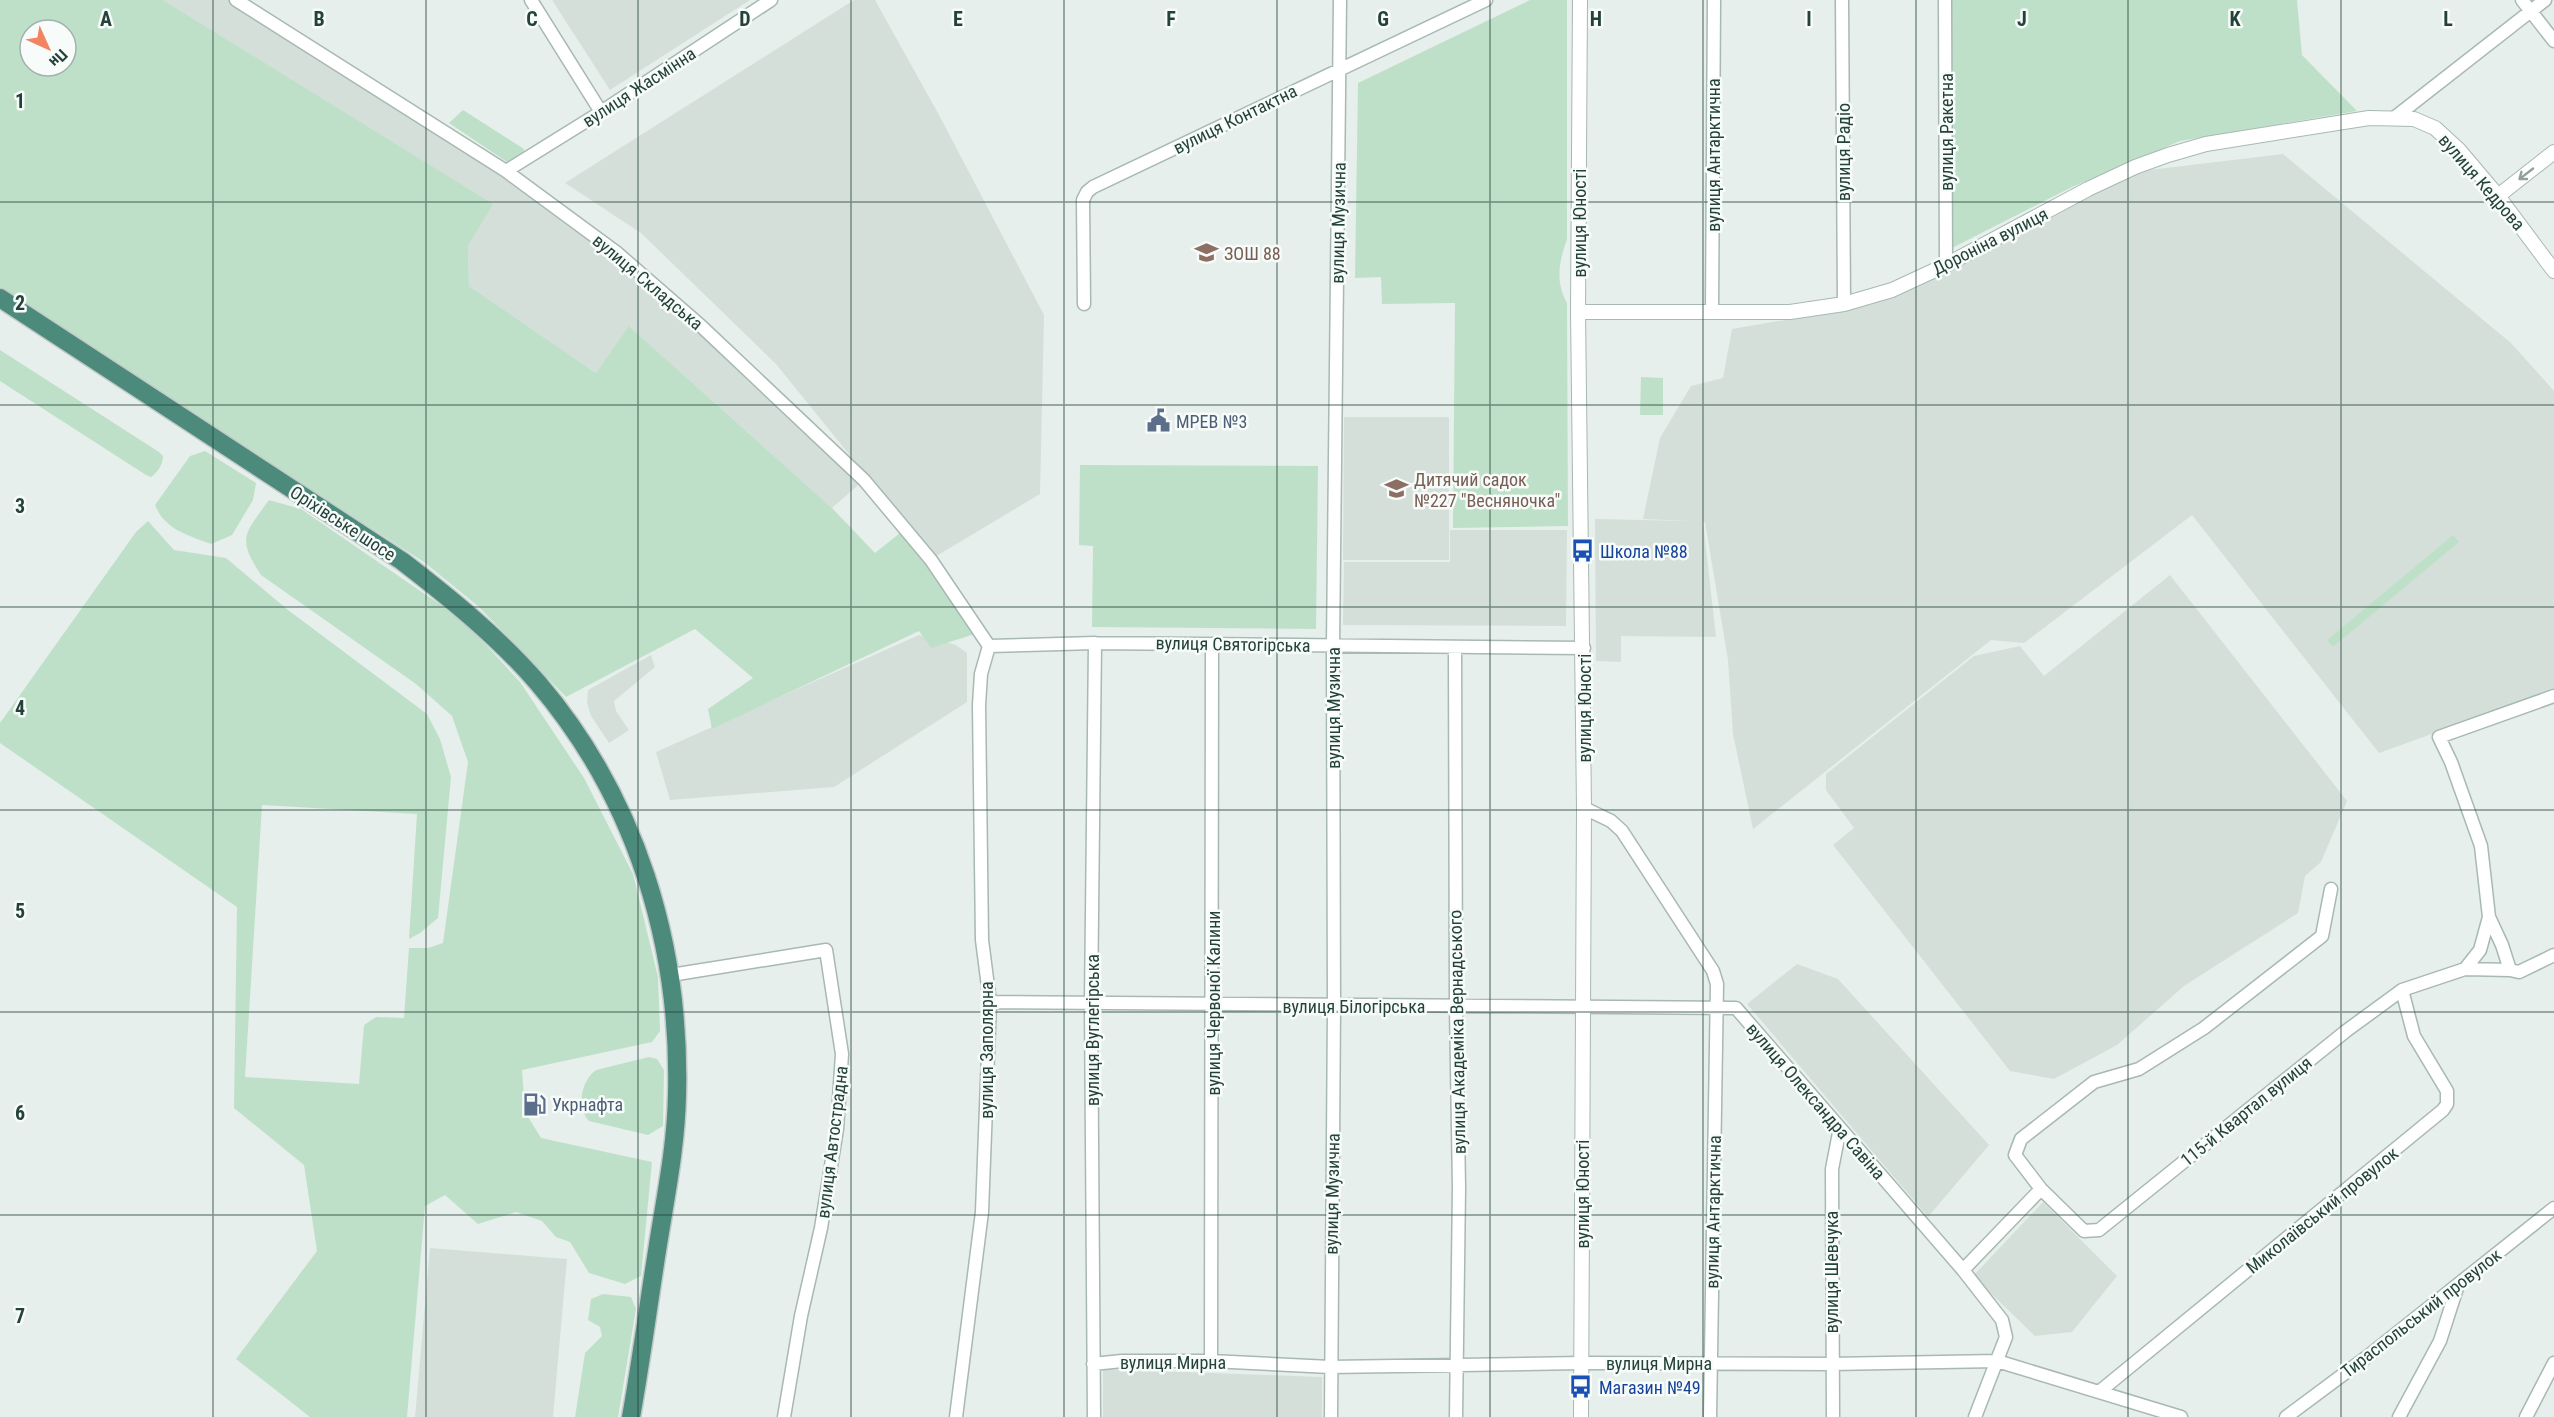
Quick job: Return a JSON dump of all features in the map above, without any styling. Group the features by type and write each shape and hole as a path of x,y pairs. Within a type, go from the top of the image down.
{"highway":[{"name":"Оріхівське шосе","path":"0,298 402,561 449,597 507,651 557,707 595,765 622,816 651,885 663,930 671,975 677,1044 674,1147 631,1417"}],"street":[{"name":"вулиця Складська","path":"236,0 506,171 616,252 701,326 864,480 931,560 989,646"},
{"path":"531,0 602,112"},
{"name":"вулиця Жасмінна","path":"506,171 602,112 771,0"},
{"name":"вулиця Музична","path":"1331,1417 1334,1006 1333,645 1340,0"},
{"name":"вулиця Контактна","path":"1084,304 1083,200 1087,192 1486,0"},
{"name":"вулиця Юності","path":"1580,0 1578,312 1584,648 1581,1417"},
{"name":"вулиця Антарктична","path":"1712,310 1714,0"},
{"name":"вулиця Радіо","path":"1842,0 1844,304"},
{"name":"вулиця Ракетна","path":"1945,0 1946,265"},
{"path":"2522,0 2554,42"},
{"path":"2394,118 2545,0"},
{"name":"Дороніна вулиця","path":"1578,312 1712,310 1790,312 1844,304 1892,290 1946,265 2088,189 2135,167 2168,155 2206,144 2351,121 2394,118"},
{"name":"вулиця Кедрова","path":"2394,118 2414,119 2435,128 2459,150 2498,196 2554,271"},
{"path":"2498,196 2554,152"},
{"name":"вулиця Святогірська","path":"989,646 1095,643 1584,648"},
{"name":"вулиця Вуглегірська","path":"1094,1417 1091,1004 1095,643"},
{"name":"вулиця Червоної Калини","path":"1211,1361 1212,644"},
{"name":"вулиця Заполярна","path":"956,1417 982,1212 990,1002 982,940 979,705 981,674 989,646"},
{"name":"вулиця Академіка Вернадського","path":"1455,647 1459,1188 1456,1417"},
{"path":"2510,970 2489,917 2481,846 2451,762 2439,737 2554,696"},
{"path":"1584,808 1611,820 1622,831 1713,971 1717,984 1717,1008"},
{"name":"115-й Квартал вулиця","path":"2331,889 2322,936 2275,974 2204,1028 2139,1069 2094,1082 2021,1139 2015,1155 2041,1189 2084,1231 2099,1230 2346,1031 2402,990 2465,969 2519,972 2554,955"},
{"path":"2465,969 2480,950 2489,917"},
{"name":"вулиця Автострадна","path":"671,975 826,950 842,1054 837,1129 821,1228 801,1316 784,1417"},
{"name":"Миколаївський провулок","path":"2099,1392 2443,1110 2447,1104 2447,1091 2414,1036 2402,990"},
{"name":"вулиця Білогірська","path":"990,1002 1717,1008"},
{"name":"вулиця Антарктична","path":"1710,1417 1717,1008"},
{"name":"вулиця Олександра Савіна","path":"1717,1008 1736,1008 1963,1270 2002,1320 2007,1337 1975,1417"},
{"name":"вулиця Шевчука","path":"1833,1417 1832,1169 1840,1128"},
{"path":"1963,1270 2041,1189"},
{"name":"Тираспольський провулок","path":"2286,1417 2554,1208"},
{"path":"2399,1417 2440,1341 2458,1285"},
{"name":"вулиця Мирна","path":"1093,1364 1211,1361 1330,1367 1997,1361 2181,1417"},
{"path":"2526,1417 2554,1363"}],"shaded area":[{"path":"163,0 236,0 506,171 616,252 864,480 832,508 630,327 596,373 469,286 468,246 492,204"},
{"path":"552,0 750,0 610,90"},
{"path":"854,0 875,0 939,115 1044,315 1040,494 933,558 776,364 641,233 565,183"},
{"path":"2283,154 2511,343 2554,391 2554,690 2379,753 2192,515 2024,643 1991,640 1753,829 1733,734 1728,660 1705,522 1703,522 1716,637 1621,636 1621,662 1596,661 1595,519 1689,521 1643,519 1660,438 1691,386 1723,378 1732,329 1844,310 1893,295 2141,171"},
{"name":"Дитячий садок №227 \"Весняночка\"","path":"1344,417 1449,417 1449,560 1343,560"},
{"path":"1450,530 1567,530 1566,626 1343,625 1344,562 1450,562"},
{"path":"2170,575 2347,801 2321,862 2305,876 2298,913 2184,986 2117,1045 2054,1079 2010,1071 1833,845 1854,828 1826,790 1826,774 1974,656 2020,646 2044,676"},
{"path":"919,635 956,645 967,653 967,702 834,787 670,800 656,752"},
{"path":"651,655 655,667 614,701 616,711 629,730 609,743 591,716 587,703 588,690"},
{"path":"1797,964 1838,979 1989,1145 1928,1217 1747,1004"},
{"path":"2043,1202 2117,1276 2072,1332 2035,1336 1973,1276"},
{"path":"430,1248 567,1259 553,1417 415,1417"},
{"path":"1103,1369 1322,1377 1322,1417 1103,1417"}],"green space":[{"path":"0,0 163,0 493,204 468,246 469,286 596,373 629,326 832,508 875,553 905,529 981,632 931,648 919,631 712,729 708,709 753,678 695,629 566,697 479,607 424,562 0,290"},
{"path":"1530,0 1567,0 1567,239 1562,256 1560,279 1567,303 1568,526 1453,528 1455,303 1382,304 1381,277 1355,278 1358,83"},
{"path":"1950,0 2297,0 2302,55 2357,111 2180,141 2072,187 1950,249"},
{"path":"463,110 524,151 507,162 449,123"},
{"path":"0,350 159,452 163,456 158,470 151,477 146,475 0,381"},
{"path":"1641,377 1663,378 1663,415 1640,415"},
{"path":"205,451 256,483 253,500 232,535 211,544 171,526 155,505 190,456"},
{"path":"1080,465 1318,466 1316,629 1092,627 1093,546 1079,545"},
{"path":"269,500 301,509 464,621 520,682 584,778 633,874 658,977 660,1031 652,1042 522,1070 525,1112 541,1138 652,1162 641,1276 625,1284 589,1273 570,1242 556,1237 542,1221 516,1212 478,1224 445,1195 425,1206 407,1417 310,1417 236,1359 317,1251 304,1165 234,1108 237,907 0,743 0,723 136,532 148,521 174,550 226,558 288,610 427,714 440,739 451,777 438,918 420,933 409,939 417,814 262,805 245,1077 359,1084 364,1025 376,1017 404,1018 409,948 428,948 443,943 468,762 452,716 416,684 261,575 246,544 249,529"},
{"path":"2453,535 2459,542 2333,647 2327,640"},
{"path":"649,1057 657,1059 664,1070 663,1126 648,1135 589,1121 582,1109 582,1094 591,1075 596,1070"},
{"path":"603,1294 631,1297 636,1309 618,1417 575,1417 585,1353 602,1336 600,1327 588,1320 591,1299"}],"place":[{"name":"ЗОШ 88","path":"1206,253"},
{"name":"МРЕВ №3","path":"1158,421"},
{"name":"Дитячий садок №227 \"Весняночка\"","path":"1396,489"},
{"name":"Школа №88","path":"1582,551"},
{"name":"Укрнафта","path":"534,1104"},
{"name":"Магазин №49","path":"1581,1387"}]}
